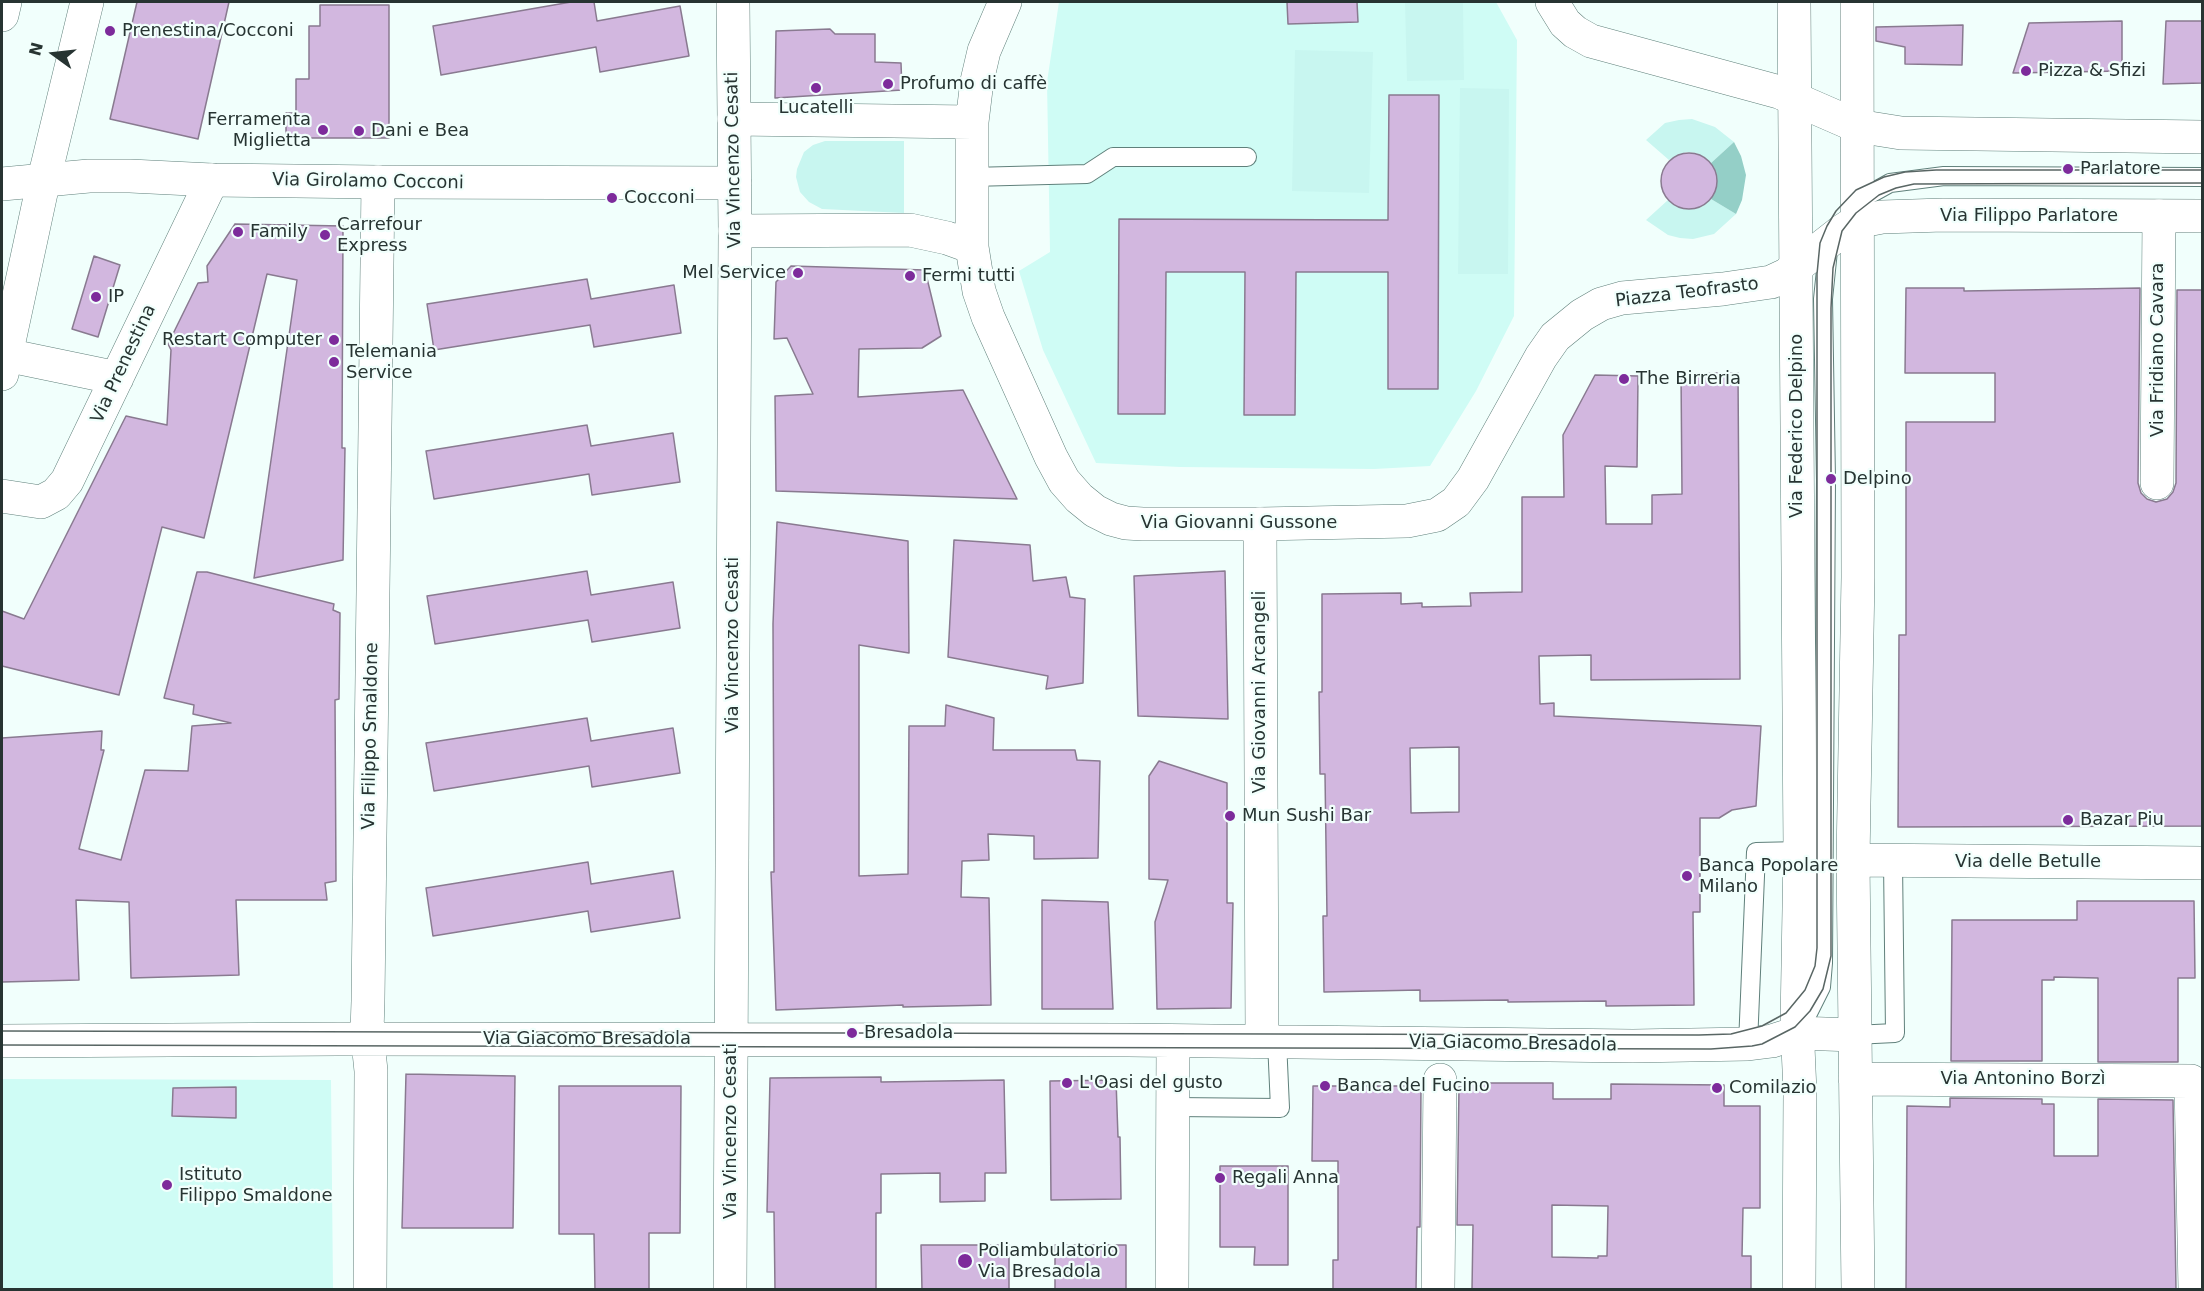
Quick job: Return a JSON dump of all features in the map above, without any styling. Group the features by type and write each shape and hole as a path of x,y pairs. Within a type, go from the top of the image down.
{"street":[{"path":"2,15 4,2"},
{"path":"87,2 44,179 4,364 117,378"},
{"name":"Via Vincenzo Cesati","path":"730,1290 735,231 733,2"},
{"name":"Via Giovanni Gussone","path":"1005,2 984,51 977,81 972,122 972,247 980,291 988,317 1051,457 1064,481 1095,511 1111,519 1143,524 1260,524 1426,519 1437,515 1456,502 1473,479 1513,405"},
{"path":"1552,2 1565,23 1583,38 1796,98 1841,121 1857,126 1901,133 2202,137"},
{"name":"Via Federico Delpino","path":"1794,2 1796,265 1826,856"},
{"path":"1799,1290 1800,1080 1797,1034 1826,856 1858,577 1857,2"},
{"path":"734,119 972,122"},
{"name":"Via Girolamo Cocconi","path":"2,184 44,179 130,176 378,183 735,183"},
{"name":"Via Prenestina","path":"2,496 41,502 62,489 74,470 212,180"},
{"name":"Via Filippo Smaldone","path":"370,1290 371,1071 368,1039 378,183"},
{"name":"Piazza Teofrasto","path":"1513,405 1555,337 1582,315 1601,304 1622,298 1753,286 1771,282 1786,275 1848,226 1856,211"},
{"name":"Via Filippo Parlatore","path":"1856,211 1882,217 1943,215 2202,216"},
{"name":"Via Fridiano Cavara","path":"2157,483 2159,216"},
{"path":"735,231 910,230 947,238 972,247"},
{"name":"Via Giovanni Arcangeli","path":"1260,524 1269,1041"},
{"path":"1826,856 1854,1035 1858,1290"},
{"name":"Via delle Betulle","path":"1826,856 1893,861 2202,862"},
{"name":"Via Giacomo Bresadola","path":"2,1041 368,1039 1269,1041 1633,1046 1748,1044 1772,1041 1797,1034 1854,1035"},
{"path":"1173,1041 1173,1290"},
{"name":"Via Antonino Borzì","path":"1855,1079 2192,1081 2195,1290"},
{"path":"1438,1290 1440,1080"}],"lane":[{"path":"971,177 1087,174 1113,157 1247,157"},
{"path":"1856,211 1890,183 1944,176 2202,177"},
{"name":"Via Federico Delpino","path":"1826,856 1826,480 1823,299 1828,242"},
{"path":"1748,1044 1756,852 1826,856"},
{"path":"1854,1035 1895,1033 1893,861"},
{"path":"1174,1107 1280,1108 1269,1041"}],"shaded area":[{"path":"1059,2 1496,2 1517,40 1514,316 1476,391 1430,466 1374,469 1180,467 1096,463 1043,350 1019,271 1050,252 1047,82"},
{"path":"1405,2 1463,2 1464,80 1407,81"},
{"path":"1295,50 1373,52 1369,193 1292,191"},
{"path":"1460,88 1509,89 1508,274 1458,274"},
{"path":"1692,119 1715,127 1734,142 1711,163 1696,153 1686,152 1669,160 1646,140 1665,123"},
{"path":"825,141 904,141 904,213 822,209 809,202 800,192 796,177 797,169 804,152 813,145"},
{"path":"1734,142 1746,175 1742,200 1736,214 1711,199 1717,181 1711,163"},
{"path":"1711,199 1736,214 1714,234 1693,239 1680,238 1668,235 1646,220 1668,200 1676,206 1694,209"},
{"name":"Istituto Filippo Smaldone","path":"2,1079 331,1080 333,1289 2,1290"}],"building":[{"path":"137,2 229,2 198,139 110,119"},
{"path":"571,2 594,2 597,21 680,6 689,56 600,72 596,47 441,75 433,26"},
{"path":"1287,2 1357,2 1358,22 1288,24"},
{"path":"320,5 389,5 389,138 286,138 286,113 296,113 296,79 309,79 309,26 320,26"},
{"path":"2122,21 2122,71 2013,73 2029,23"},
{"path":"2166,21 2202,21 2202,83 2163,84"},
{"path":"1963,25 1962,65 1905,64 1905,47 1876,41 1876,27"},
{"path":"830,29 835,34 875,34 875,62 901,63 902,90 775,98 776,31"},
{"path":"1389,95 1439,95 1438,389 1388,389 1388,272 1296,272 1295,415 1244,415 1245,272 1166,272 1165,414 1118,414 1119,219 1388,220"},
{"path":"1683,153 1695,153 1709,161 1717,175 1715,192 1709,201 1695,209 1683,209 1666,197 1661,187 1661,175 1673,158"},
{"path":"235,224 343,226 342,448 345,448 343,560 254,578 297,280 267,274 204,538 162,527 119,695 2,666 2,611 24,619 126,416 167,425 171,350 168,344 198,283 208,282 207,266"},
{"name":"IP","path":"94,256 120,265 98,337 72,329"},
{"path":"791,266 925,270 941,336 922,348 859,349 858,397 963,390 1017,499 776,491 775,396 813,394 787,338 774,339 776,282"},
{"path":"587,279 591,299 674,285 681,333 594,347 590,325 434,350 427,304"},
{"path":"1906,288 1964,288 1964,291 2140,288 2138,483 2141,493 2147,499 2156,502 2167,499 2176,483 2177,290 2202,290 2202,826 1898,827 1899,635 1906,635 1906,422 1995,422 1995,373 1905,373"},
{"path":"1681,373 1738,373 1740,679 1591,680 1591,655 1539,656 1540,704 1554,703 1554,716 1761,726 1756,806 1732,810 1719,818 1700,818 1700,912 1693,912 1694,1005 1606,1006 1606,1001 1420,1001 1420,990 1324,992 1323,916 1327,916 1325,774 1320,774 1319,692 1322,692 1322,594 1401,593 1401,604 1422,603 1422,607 1471,606 1470,593 1522,592 1522,497 1564,497 1563,435 1595,375 1638,376 1637,467 1605,466 1606,524 1652,524 1652,495 1682,494","holes":["1459,747 1459,812 1411,813 1410,748"]},
{"path":"587,425 591,446 673,433 680,482 592,495 589,474 434,499 426,451"},
{"path":"777,522 908,541 909,653 859,645 859,876 908,874 909,726 945,726 946,705 994,718 993,750 1075,750 1077,760 1100,761 1098,858 1034,859 1034,836 988,834 989,860 962,861 961,897 989,898 991,1005 903,1007 903,1005 776,1010 771,872 774,872 773,624"},
{"path":"954,540 1030,545 1033,581 1066,577 1070,597 1085,599 1083,683 1046,689 1048,676 948,657"},
{"path":"587,571 591,595 673,582 680,628 592,642 588,620 435,644 427,596"},
{"path":"1225,571 1228,719 1138,716 1134,576"},
{"path":"197,572 207,572 334,604 333,610 340,613 339,699 335,700 336,881 325,883 327,900 236,900 239,975 131,978 129,902 76,900 79,980 2,982 2,738 102,731 101,750 104,750 79,849 121,860 145,770 188,771 192,726 231,723 193,714 194,705 164,698"},
{"path":"587,718 591,741 673,728 680,773 592,787 589,766 434,791 426,743"},
{"path":"1159,761 1227,783 1227,903 1233,903 1231,1008 1157,1009 1155,922 1168,880 1149,879 1149,776"},
{"path":"588,862 591,884 673,871 680,918 591,932 588,911 433,936 426,888"},
{"path":"1042,900 1108,902 1113,1009 1042,1009"},
{"path":"2077,901 2194,901 2195,978 2178,978 2178,1062 2098,1062 2098,978 2054,977 2054,980 2042,980 2042,1061 1951,1061 1952,920 2077,920"},
{"path":"406,1074 515,1076 513,1228 402,1228"},
{"path":"881,1077 881,1082 1004,1080 1006,1173 985,1173 985,1201 940,1202 940,1173 881,1174 881,1213 876,1213 876,1290 775,1290 774,1212 767,1212 770,1078"},
{"path":"1116,1080 1121,1199 1051,1200 1050,1081"},
{"path":"1464,1083 1553,1083 1553,1099 1611,1099 1611,1084 1724,1085 1724,1106 1760,1106 1760,1208 1743,1208 1742,1256 1751,1256 1751,1290 1472,1290 1473,1225 1457,1225 1459,1087 1464,1087","holes":["1552,1205 1608,1206 1607,1256 1598,1256 1598,1258 1552,1257"]},
{"path":"559,1086 681,1086 680,1233 649,1233 649,1290 595,1290 594,1234 559,1234"},
{"path":"1313,1086 1421,1086 1420,1227 1417,1227 1416,1290 1333,1290 1333,1260 1338,1260 1338,1161 1312,1161"},
{"path":"236,1087 236,1118 172,1116 173,1088"},
{"path":"1950,1098 2042,1099 2042,1104 2054,1104 2054,1156 2098,1156 2098,1099 2173,1100 2176,1290 1906,1290 1907,1106 1950,1107"},
{"path":"1220,1166 1288,1166 1288,1265 1254,1265 1255,1247 1220,1247"},
{"name":"Poliambulatorio Via Bresadola","path":"921,1245 1009,1245 1009,1290 922,1290"},
{"path":"1055,1245 1126,1245 1126,1290 1055,1290"}],"tram line":[{"path":"2,1031 1699,1035 1731,1034 1762,1026 1786,1013 1805,990 1815,966 1817,948 1817,274 1820,243 1827,226 1836,211 1856,190 1884,177 1905,172 2202,170"},
{"path":"2,1045 1711,1049 1762,1044 1795,1027 1810,1011 1823,989 1831,956 1831,308 1833,268 1842,231 1856,213 1879,195 1914,184 2202,183"}],"place":[{"name":"Prenestina/Cocconi","path":"110,31"},
{"name":"Pizza & Sfizi","path":"2026,71"},
{"name":"Profumo di caffè","path":"888,84"},
{"name":"Lucatelli","path":"816,88"},
{"name":"Ferramenta Miglietta","path":"323,130"},
{"name":"Dani e Bea","path":"359,131"},
{"name":"Parlatore","path":"2068,169"},
{"name":"Cocconi","path":"612,198"},
{"name":"Family","path":"238,232"},
{"name":"Carrefour Express","path":"325,235"},
{"name":"Mel Service","path":"798,273"},
{"name":"Fermi tutti","path":"910,276"},
{"name":"IP","path":"96,297"},
{"name":"Restart Computer","path":"334,340"},
{"name":"Telemania Service","path":"334,362"},
{"name":"The Birreria","path":"1624,379"},
{"name":"Delpino","path":"1831,479"},
{"name":"Mun Sushi Bar","path":"1230,816"},
{"name":"Bazar Piu","path":"2068,820"},
{"name":"Banca Popolare Milano","path":"1687,876"},
{"name":"Bresadola","path":"852,1033"},
{"name":"L'Oasi del gusto","path":"1067,1083"},
{"name":"Banca del Fucino","path":"1325,1086"},
{"name":"Comilazio","path":"1717,1088"},
{"name":"Regali Anna","path":"1220,1178"},
{"name":"Istituto Filippo Smaldone","path":"167,1185"},
{"name":"Poliambulatorio Via Bresadola","path":"965,1261"}]}
